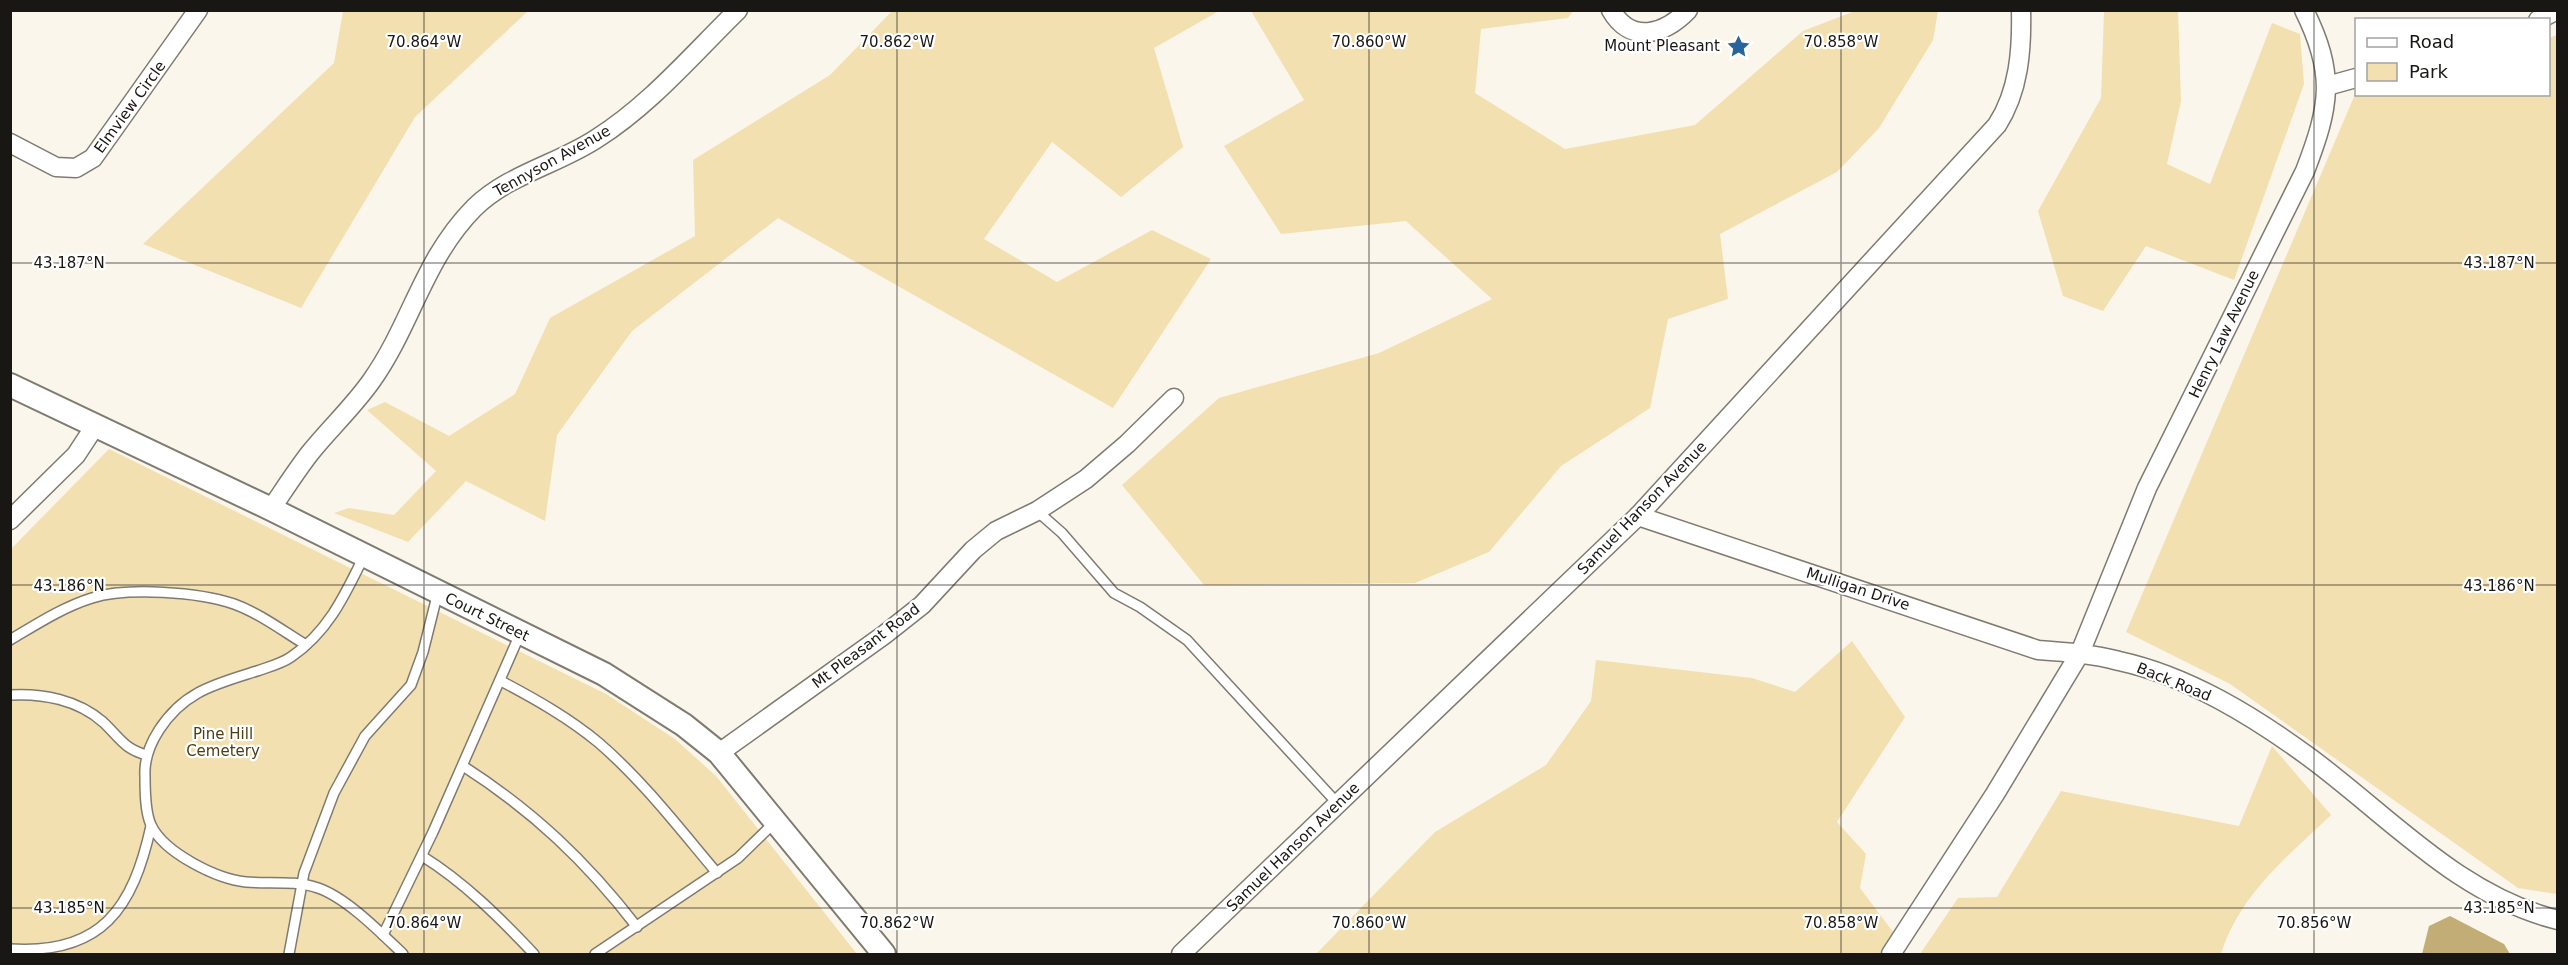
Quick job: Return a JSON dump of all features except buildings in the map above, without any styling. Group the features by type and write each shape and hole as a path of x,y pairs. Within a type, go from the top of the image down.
{"street":[{"name":"Elmview Circle","path":"10,143 56,167 76,168 93,158 198,10"},
{"name":"Tennyson Avenue","path":"271,508 310,453 372,380 389,351 428,270 441,248 463,220 498,189 521,174 569,154 623,121 738,10"},
{"path":"1611,10 1625,26 1637,32 1651,33 1665,29 1688,10"},
{"name":"Samuel Hanson Avenue","path":"1181,954 1638,516 1997,125 2008,109 2014,90 2019,59 2020,10"},
{"name":"Henry Law Avenue","path":"2080,653 2147,488 2305,171 2321,125 2327,86 2322,51 2304,10"},
{"path":"2542,18 2557,10"},
{"path":"2327,86 2355,78"},
{"name":"Court Street","path":"10,385 271,508 604,674 645,699 719,753 884,954"},
{"name":"Mt Pleasant Road","path":"719,753 884,635 922,605 973,550 996,531 1037,511 1086,479 1127,444 1174,398"},
{"path":"10,520 76,455 95,426"},
{"name":"Mulligan Drive","path":"1638,516 2038,650 2080,653"},
{"path":"1891,954 1995,794 2080,653"},
{"name":"Back Road","path":"2080,653 2121,661 2165,675 2241,713 2309,757 2413,842 2457,874 2496,897 2537,915 2558,920"}],"lane":[{"path":"1037,511 1062,533 1114,593 1140,607 1187,640 1338,804"},
{"path":"10,949 58,948 82,940 104,926 134,885 144,857 151,826 144,764 151,742 165,720 184,700 213,685 273,666 290,658 306,645 329,623 364,556"},
{"path":"10,640 63,609 94,597 124,592 147,592 196,597 232,604 258,615 306,645"},
{"path":"290,954 304,873 334,793 365,736 411,685 423,652 438,592"},
{"path":"383,935 422,856 521,633"},
{"path":"501,681 576,725 616,758 638,780 717,873"},
{"path":"10,695 49,697 72,703 96,717 131,751 147,755"},
{"path":"463,766 501,791 555,835 612,895 637,927"},
{"path":"595,954 751,848 776,820"},
{"path":"151,826 168,845 205,870 247,882 279,881 318,888 336,897 403,954"},
{"path":"422,856 460,883 534,954"}],"green space":[{"path":"893,10 1219,11 1154,48 1183,147 1121,197 1052,142 984,239 1057,282 1152,230 1211,259 1113,408 778,218 632,331 557,435 545,521 466,481 408,542 334,513 349,508 394,515 436,471 367,410 385,402 449,436 515,394 550,318 695,236 693,160 830,75"},
{"path":"343,11 528,11 415,117 301,308 143,244 334,63"},
{"path":"1251,11 1573,11 1568,18 1481,29 1475,93 1565,149 1695,125 1803,31 1855,11 1938,11 1933,40 1879,128 1837,172 1720,234 1728,299 1668,319 1650,408 1561,466 1489,552 1415,583 1204,585 1122,485 1219,398 1379,353 1492,299 1406,221 1281,234 1224,146 1304,100"},
{"path":"2104,11 2178,11 2181,101 2167,164 2210,184 2272,23 2300,34 2304,84 2234,280 2146,246 2103,311 2063,296 2038,211 2101,98"},
{"path":"2558,35 2557,894 2518,888 2230,684 2126,632 2355,94 2550,96 2550,38"},
{"name":"Pine Hill Cemetery","path":"109,449 606,694 675,739 716,776 857,954 11,954 11,549"},
{"path":"1852,641 1905,717 1837,822 1866,854 1860,888 1893,932 1879,954 1316,954 1435,832 1546,765 1591,701 1596,660 1752,678 1795,692"},
{"path":"2272,746 2331,815 2281,862 2252,895 2229,933 2221,954 1920,954 1958,898 1997,897 2061,791 2239,826"}],"shaded area":[{"path":"2450,916 2504,944 2510,954 2422,954 2429,926"}],"place":[{"name":"Mount Pleasant","path":"1738,46"}]}
